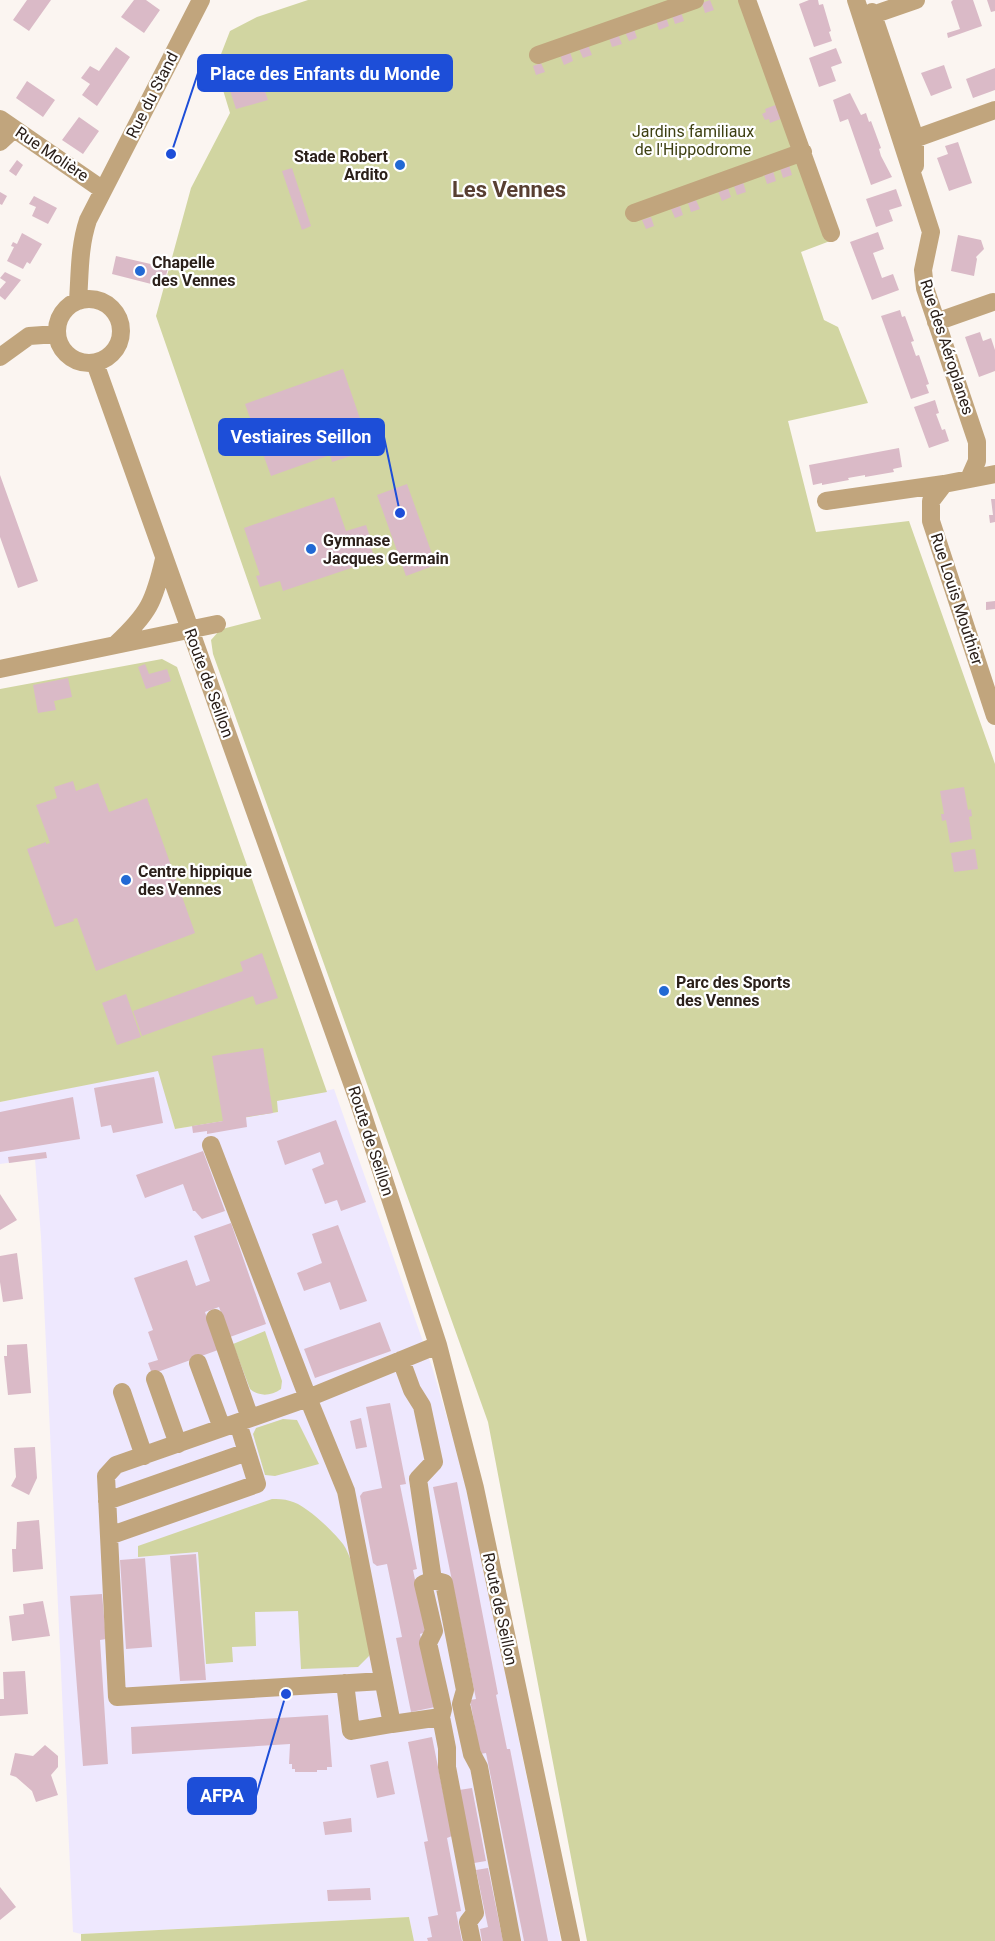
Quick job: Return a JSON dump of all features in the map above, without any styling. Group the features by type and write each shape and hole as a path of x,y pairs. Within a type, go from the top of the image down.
{"street":[{"name":"Rue du Stand","path":"78,301 79,259 83,236 94,207 201,0"},
{"path":"538,55 694,0"},
{"path":"747,0 831,233"},
{"name":"Rue des Aéroplanes","path":"856,0 868,11 909,141 915,180 931,232 923,270 925,288 977,442 977,460 969,479"},
{"path":"868,11 916,0"},
{"path":"909,141 995,110"},
{"name":"Rue Molière","path":"7,124 104,190"},
{"path":"0,142 7,124"},
{"path":"634,213 803,152"},
{"path":"99,300 108,305 120,322 121,333 113,352 105,359 95,363 74,360 59,345 57,324 61,314 68,306 78,301 99,300"},
{"path":"936,322 993,302"},
{"path":"0,357 29,336 57,334"},
{"name":"Route de Seillon","path":"95,363 358,1100 438,1345 475,1488 572,1941"},
{"path":"826,501 944,484 995,474"},
{"name":"Rue Louis Mouthier","path":"944,484 932,501 931,521 995,716"},
{"path":"115,645 139,622 154,598 164,559"},
{"path":"0,669 217,624"},
{"path":"211,1145 346,1491 392,1724"},
{"path":"109,1536 257,1484 237,1423 215,1318"},
{"path":"384,1681 117,1697 106,1476 116,1465 308,1398 438,1345"},
{"path":"401,1360 412,1390 422,1406 434,1462 418,1479 433,1580"},
{"path":"198,1363 237,1423"},
{"path":"155,1379 178,1444"},
{"path":"122,1392 144,1456"},
{"path":"107,1501 247,1452"},
{"path":"472,1941 468,1922 475,1913 447,1767 447,1748 441,1718 443,1709 429,1643 434,1631 423,1584 433,1580 444,1583 465,1690 460,1704 472,1754 479,1767 512,1941"},
{"path":"345,1683 351,1731 441,1718"}],"shaded area":[{"path":"159,1070 175,1129 278,1112 276,1101 334,1089 433,1370 463,1472 561,1941 414,1941 409,1917 81,1934 73,1932 41,1237 35,1159 0,1164 0,1102"}],"green space":[{"name":"Parc des Sports des Vennes","path":"308,0 754,0 838,238 801,252 824,320 838,327 868,403 788,421 816,532 909,521 995,764 995,1941 587,1941 488,1422 213,654 211,640 219,631 261,619 156,316 191,188 230,113 216,67 230,31 257,17"},
{"name":"Centre hippique des Vennes","path":"162,659 177,667 327,1092 277,1101 278,1112 175,1129 158,1071 0,1102 0,689"},
{"path":"265,1331 282,1381 281,1389 265,1395 250,1389 233,1344"},
{"path":"283,1419 297,1420 319,1464 275,1476 265,1475 253,1434 256,1428"},
{"path":"272,1499 283,1499 296,1503 311,1512 343,1544 362,1598 369,1645 369,1656 358,1667 301,1669 298,1611 255,1612 256,1646 232,1647 233,1662 206,1664 198,1552 138,1557 138,1546"},
{"path":"409,1917 414,1941 81,1941 81,1934"}],"building":[{"path":"27,0 51,0 29,31 13,20"},
{"path":"134,0 146,0 160,10 144,33 121,17"},
{"path":"710,0 714,10 705,13 702,3"},
{"path":"809,0 818,0 819,5 823,4 831,31 829,32 832,41 814,47 799,4"},
{"path":"953,0 973,0 982,26 948,38 947,33 960,29 951,2"},
{"path":"987,0 995,0 995,11 991,12"},
{"path":"681,12 684,21 675,24 672,15"},
{"path":"666,17 669,26 659,30 656,20"},
{"path":"634,29 637,38 629,41 625,32"},
{"path":"618,34 622,44 612,47 609,38"},
{"path":"588,45 592,55 583,58 579,49"},
{"path":"116,47 130,57 97,106 82,95 90,84 81,78 90,66 99,71"},
{"path":"836,48 842,63 831,67 836,81 819,87 809,58"},
{"path":"570,52 573,61 564,65 560,55"},
{"path":"253,55 268,100 236,109 224,72 242,66 239,59"},
{"path":"541,63 545,72 536,75 533,66"},
{"path":"944,65 952,88 931,96 921,73"},
{"path":"995,68 995,90 973,98 966,79"},
{"path":"27,81 55,100 43,117 16,98"},
{"path":"850,93 861,115 866,113 869,122 871,121 881,148 879,149 881,156 892,177 871,185 848,119 840,122 833,100"},
{"path":"778,104 783,118 770,123 769,119 765,120 762,114 766,112 765,109"},
{"path":"79,117 99,131 83,154 62,140"},
{"path":"958,142 972,183 949,191 937,158 948,154 945,146"},
{"path":"17,160 23,165 16,176 9,171"},
{"path":"789,165 792,175 783,178 780,168"},
{"path":"292,168 311,226 302,230 282,171"},
{"path":"773,171 776,181 767,184 764,174"},
{"path":"743,182 746,192 737,195 734,186"},
{"path":"728,188 731,197 722,201 718,191"},
{"path":"896,189 902,206 889,210 893,221 876,227 866,199"},
{"path":"0,192 7,196 2,205 0,204"},
{"path":"34,196 57,208 48,224 32,216 36,207 29,204"},
{"path":"696,200 700,209 691,212 688,203"},
{"path":"680,206 683,215 675,218 671,209"},
{"path":"651,217 654,226 646,229 642,220"},
{"path":"878,232 884,249 873,253 882,278 893,274 899,290 872,300 850,242"},
{"path":"22,233 42,244 30,264 27,262 23,269 7,261 14,247 11,246 13,242 17,244"},
{"path":"958,235 981,240 984,249 976,257 974,276 951,271"},
{"name":"Chapelle des Vennes","path":"116,256 168,268 163,287 112,274"},
{"path":"5,272 21,280 5,300 0,296 0,289 6,282 0,278"},
{"path":"900,310 902,317 905,316 914,341 911,342 916,356 919,355 929,384 926,385 929,393 911,399 881,316"},
{"path":"980,332 983,341 991,338 995,350 995,371 979,377 965,337"},
{"path":"343,369 368,442 352,447 354,455 332,462 330,455 271,476 245,404"},
{"path":"935,400 939,413 936,414 949,441 929,448 914,407"},
{"path":"899,448 902,467 893,469 894,472 813,485 809,465"},
{"path":"0,475 38,581 18,588 0,537"},
{"path":"407,484 436,565 406,576 377,495"},
{"name":"Gymnase Jacques Germain","path":"334,497 346,531 366,525 375,560 283,591 280,581 260,587 256,576 260,575 244,528"},
{"path":"991,499 995,499 995,522 990,523 989,515 993,515"},
{"path":"995,601 995,609 986,610 986,602"},
{"path":"145,664 149,674 167,669 171,681 146,689 138,667"},
{"path":"68,678 72,697 54,701 56,710 38,713 33,685"},
{"path":"73,781 76,791 98,783 109,812 147,798 195,933 96,971 77,918 55,927 27,849 46,842 46,844 50,843 36,805 57,798 54,787"},
{"path":"964,787 968,810 971,809 972,816 969,817 972,839 950,843 946,820 942,821 941,814 944,814 940,791"},
{"path":"975,849 978,869 954,872 951,853"},
{"path":"262,953 278,998 256,1005 253,996 142,1036 133,1011 243,971 240,962"},
{"path":"126,994 141,1037 117,1045 102,1003"},
{"path":"263,1048 273,1113 246,1117 247,1127 207,1134 207,1131 193,1133 192,1126 223,1121 212,1056"},
{"path":"154,1077 163,1123 113,1133 111,1125 101,1127 94,1088"},
{"path":"73,1097 80,1139 0,1152 0,1112"},
{"path":"336,1120 366,1202 341,1211 337,1200 325,1204 312,1169 324,1164 320,1152 285,1165 277,1141"},
{"path":"203,1151 225,1211 202,1219 193,1211 183,1184 145,1198 136,1175"},
{"path":"46,1152 47,1158 9,1163 8,1157"},
{"path":"0,1194 17,1220 0,1230"},
{"path":"231,1223 266,1324 230,1337 219,1307 205,1312 218,1350 152,1374 148,1363 158,1360 148,1332 153,1330 134,1278 187,1260 196,1286 210,1281 194,1236"},
{"path":"338,1225 367,1301 340,1310 330,1282 304,1291 297,1273 322,1263 312,1234"},
{"path":"17,1253 23,1299 3,1302 0,1256"},
{"path":"380,1322 391,1351 315,1378 304,1349"},
{"path":"27,1344 31,1393 8,1395 4,1356 7,1356 7,1345"},
{"path":"390,1403 406,1484 400,1485 417,1569 413,1570 426,1632 420,1634 435,1707 411,1712 396,1638 402,1637 387,1564 377,1566 373,1563 360,1496 363,1492 382,1488 366,1407"},
{"path":"361,1418 367,1447 356,1449 350,1421"},
{"path":"35,1447 37,1478 29,1495 11,1486 16,1477 14,1448"},
{"path":"457,1482 498,1694 496,1695 507,1749 510,1749 548,1941 524,1941 486,1753 480,1754 470,1700 476,1699 433,1487"},
{"path":"39,1520 43,1569 13,1572 12,1549 16,1549 17,1522"},
{"path":"196,1554 206,1680 180,1681 170,1556"},
{"path":"145,1558 152,1647 126,1649 120,1560"},
{"path":"102,1594 106,1639 100,1640 108,1764 83,1766 70,1596"},
{"path":"43,1601 50,1636 12,1641 9,1616 24,1614 23,1604"},
{"path":"25,1671 28,1714 0,1716 0,1699 4,1699 3,1672"},
{"path":"328,1715 332,1767 327,1767 327,1770 317,1770 317,1772 295,1772 295,1769 292,1769 292,1764 289,1764 290,1744 132,1754 131,1727"},
{"path":"432,1737 452,1836 447,1838 461,1911 456,1912 462,1941 428,1941 427,1938 432,1937 428,1917 438,1915 424,1842 428,1841 408,1742"},
{"path":"45,1745 58,1756 58,1767 51,1775 58,1795 36,1802 32,1791 16,1777 10,1775 15,1753 33,1756"},
{"path":"388,1761 395,1794 377,1798 370,1765"},
{"path":"472,1788 486,1861 474,1863 459,1790"},
{"path":"351,1818 352,1832 325,1835 323,1822"},
{"path":"488,1868 503,1941 482,1941 480,1929 488,1927 476,1870"},
{"path":"0,1887 16,1907 0,1920"},
{"path":"370,1888 371,1900 328,1901 327,1890"}],"place":[{"name":"Place des Enfants du Monde","path":"171,154"},
{"name":"Stade Robert Ardito","path":"400,165"},
{"name":"Chapelle des Vennes","path":"140,271"},
{"name":"Vestiaires Seillon","path":"400,513"},
{"name":"Gymnase Jacques Germain","path":"311,549"},
{"name":"Centre hippique des Vennes","path":"126,880"},
{"name":"Parc des Sports des Vennes","path":"664,991"},
{"name":"AFPA","path":"286,1694"}],"district":[{"name":"Les Vennes","path":"509,189"}],"park label":[{"name":"Jardins familiaux de l'Hippodrome","path":"693,140"}]}
